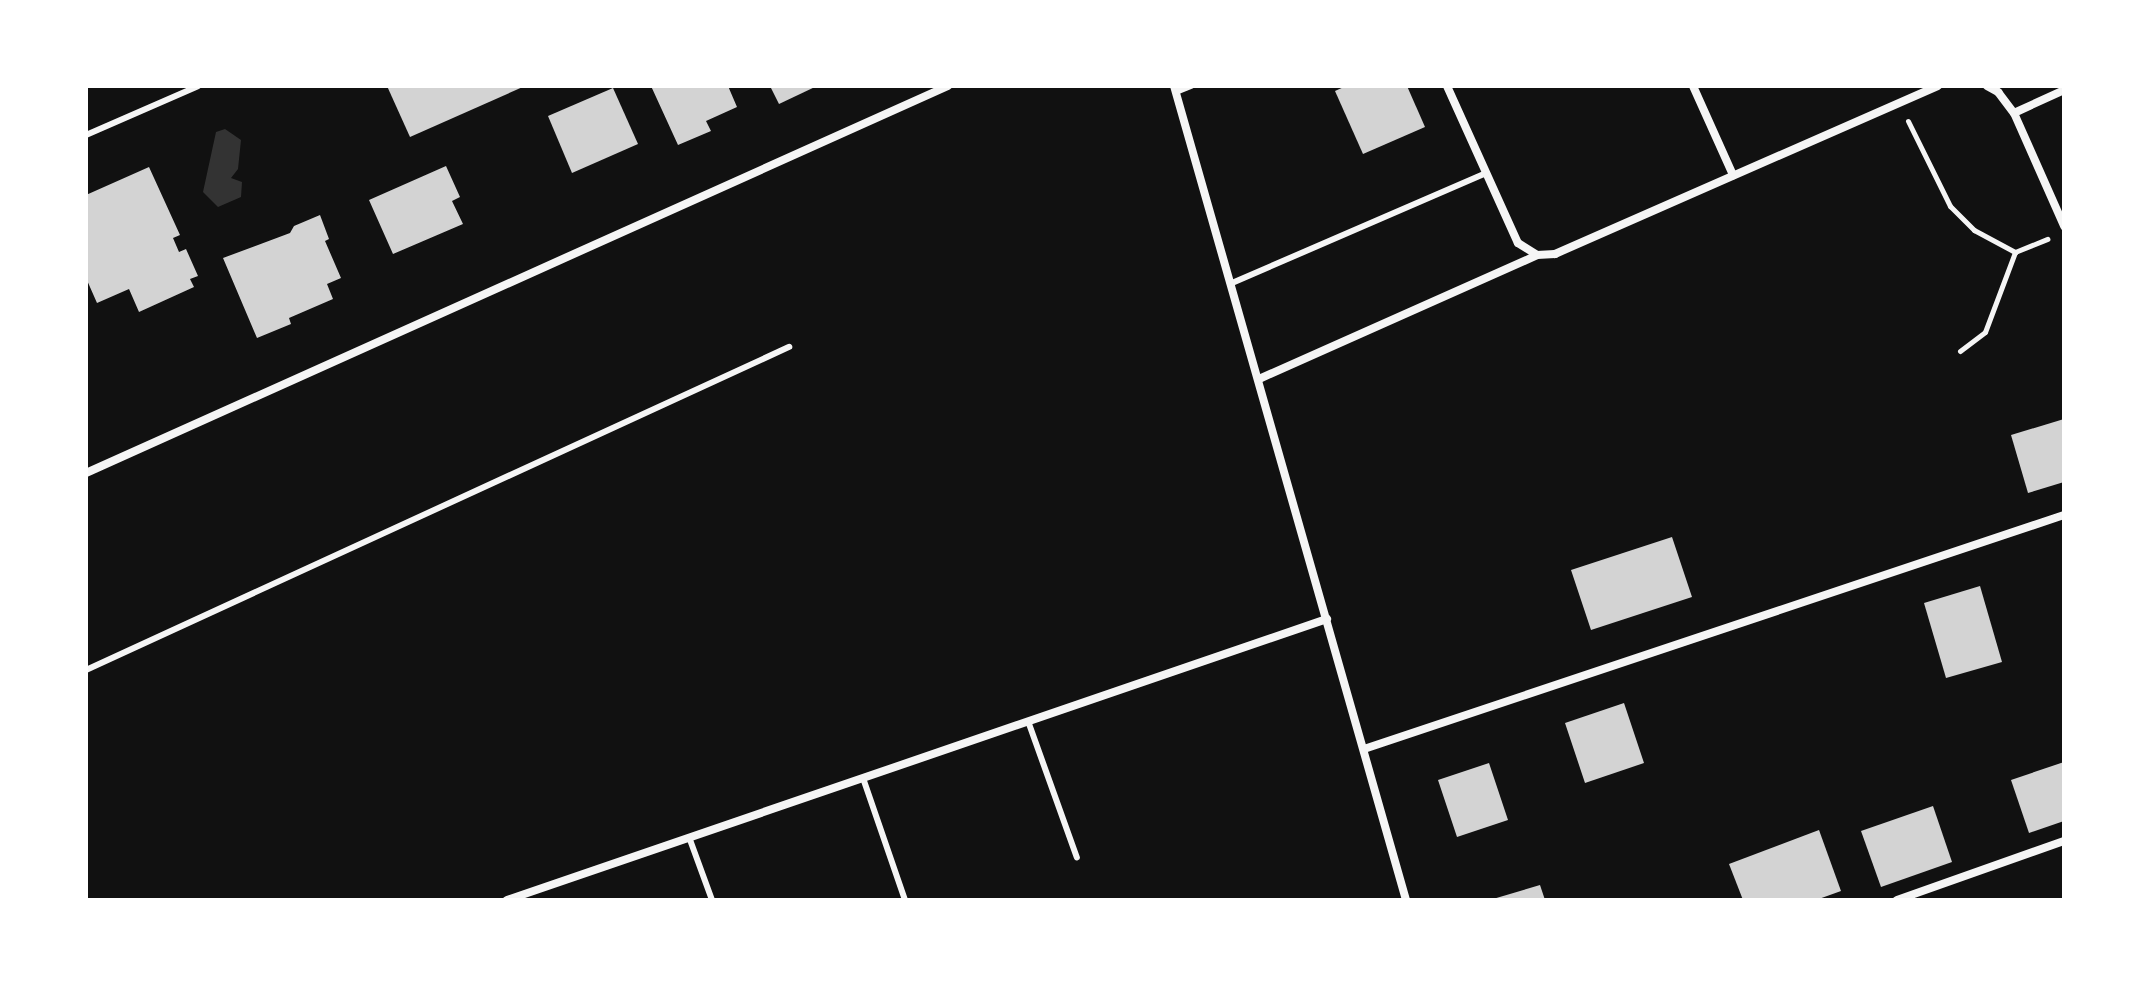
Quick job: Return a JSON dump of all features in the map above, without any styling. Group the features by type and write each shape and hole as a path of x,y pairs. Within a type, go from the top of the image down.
{"street":[{"path":"86,473 948,86"},
{"path":"1447,86 1518,243 1537,255"},
{"path":"1693,86 1733,175"},
{"path":"1259,379 1537,255 1555,254 1938,86"},
{"path":"1987,86 1998,89 2014,113 2064,226"},
{"path":"1175,89 1406,900"},
{"path":"2014,113 2064,90"},
{"path":"1364,749 2064,515"},
{"path":"512,899 1327,619"},
{"path":"1897,900 2064,841"}],"lane":[{"path":"86,135 198,86"},
{"path":"1175,89 1191,86"},
{"path":"1232,283 1486,173"},
{"path":"86,670 789,347"},
{"path":"1028,721 1077,858"},
{"path":"863,778 905,900"},
{"path":"689,837 712,900"}],"path":[{"path":"1900,102 1950,206 1974,230 2015,252"},
{"path":"1960,351 1985,332 2015,252 2054,237"}],"shaded area":[{"path":"225,129 241,140 238,169 231,178 242,182 241,197 218,207 203,192 216,132"}],"building":[{"path":"387,86 525,86 410,137"},
{"path":"651,86 728,86 737,107 706,121 711,131 678,145"},
{"path":"770,86 817,86 779,104"},
{"path":"1346,86 1407,86 1425,127 1363,154 1335,91"},
{"path":"613,88 638,144 572,173 548,116"},
{"path":"446,166 460,197 452,201 463,224 393,254 369,200"},
{"path":"149,167 180,235 173,238 179,252 186,249 198,276 190,279 194,287 139,312 129,289 97,303 86,278 86,195"},
{"path":"320,215 329,239 325,241 341,278 327,284 333,299 289,318 291,324 257,338 223,258 290,233 294,226"},
{"path":"2064,419 2064,482 2028,493 2011,435"},
{"path":"1672,537 1692,597 1591,630 1571,570"},
{"path":"1980,586 2002,662 1946,678 1924,603"},
{"path":"1624,703 1644,763 1585,783 1565,723"},
{"path":"2064,762 2064,821 2029,833 2011,780"},
{"path":"1489,763 1508,820 1457,837 1438,780"},
{"path":"1933,806 1952,862 1881,887 1861,831"},
{"path":"1819,830 1841,891 1816,900 1743,900 1729,864"},
{"path":"1540,885 1545,900 1493,900 1493,899"}]}
